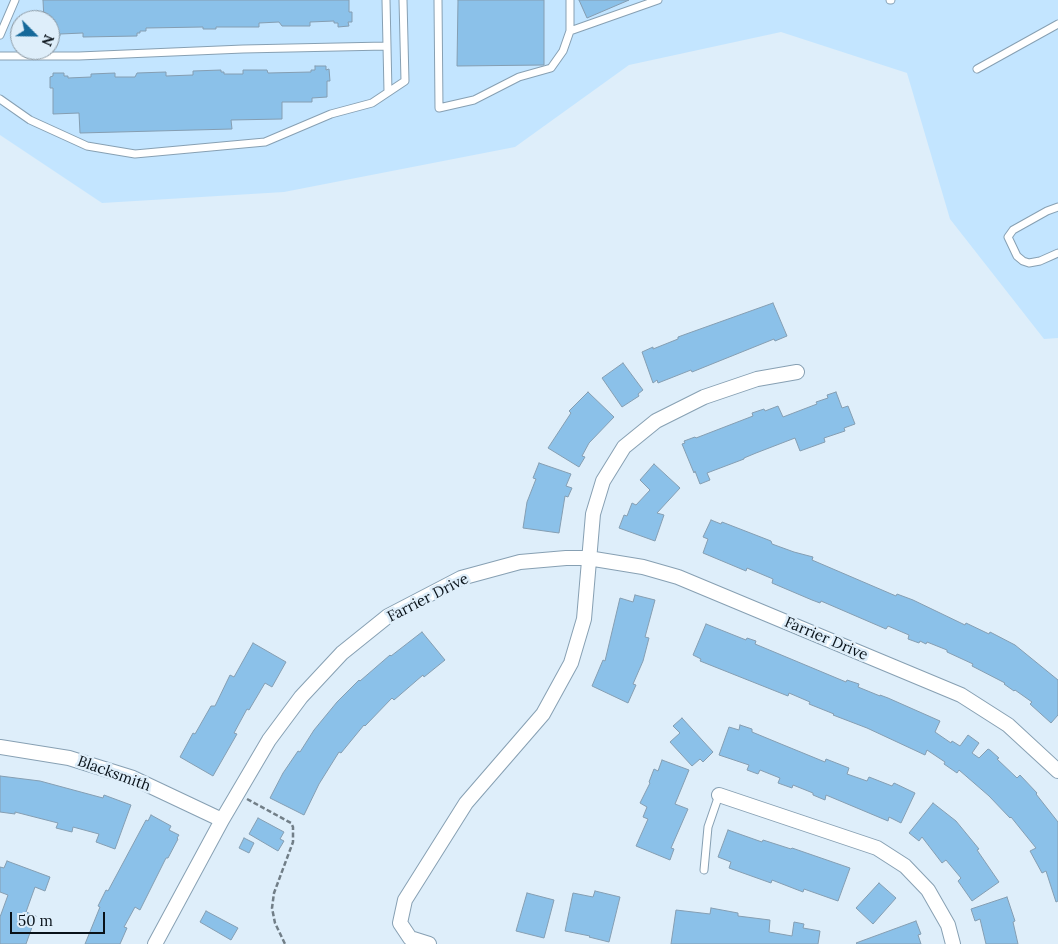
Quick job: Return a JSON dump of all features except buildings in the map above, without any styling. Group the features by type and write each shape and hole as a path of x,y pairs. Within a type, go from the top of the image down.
{"street":[{"path":"429,944 410,938 400,923 405,900 466,803 543,714 571,663 584,619 593,514 603,481 624,448 656,421 704,397 758,379 797,372"},
{"name":"Farrier Drive","path":"155,944 237,793 269,740 301,697 342,654 388,616 461,578 520,562 588,558 643,567 678,577 961,695 1008,725 1058,771"},
{"name":"Blacksmith","path":"0,747 69,758 133,778 222,820"},
{"path":"719,795 877,848 905,866 928,890 948,925 953,944"}],"lane":[{"path":"0,35 15,0"},
{"path":"386,0 388,92"},
{"path":"0,99 30,120 87,146 135,154 265,142 331,114 372,103 405,81 404,0"},
{"path":"438,0 439,108 474,100 520,76 551,68 563,51 570,31 570,0"},
{"path":"570,31 658,0"},
{"path":"977,69 1058,24"},
{"path":"0,56 79,56 243,49 386,46"},
{"path":"1058,207 1013,230 1008,237 1017,256 1023,261 1030,263 1040,261 1058,253"},
{"path":"704,870 708,827 719,795"}],"path":[{"path":"237,793 291,823 293,827 293,842 274,893 272,908 275,923 285,944"}],"shaded area":[{"path":"0,0 1058,0 1058,338 1044,339 950,219 907,73 781,32 629,65 515,147 284,192 102,203 0,135"}]}
